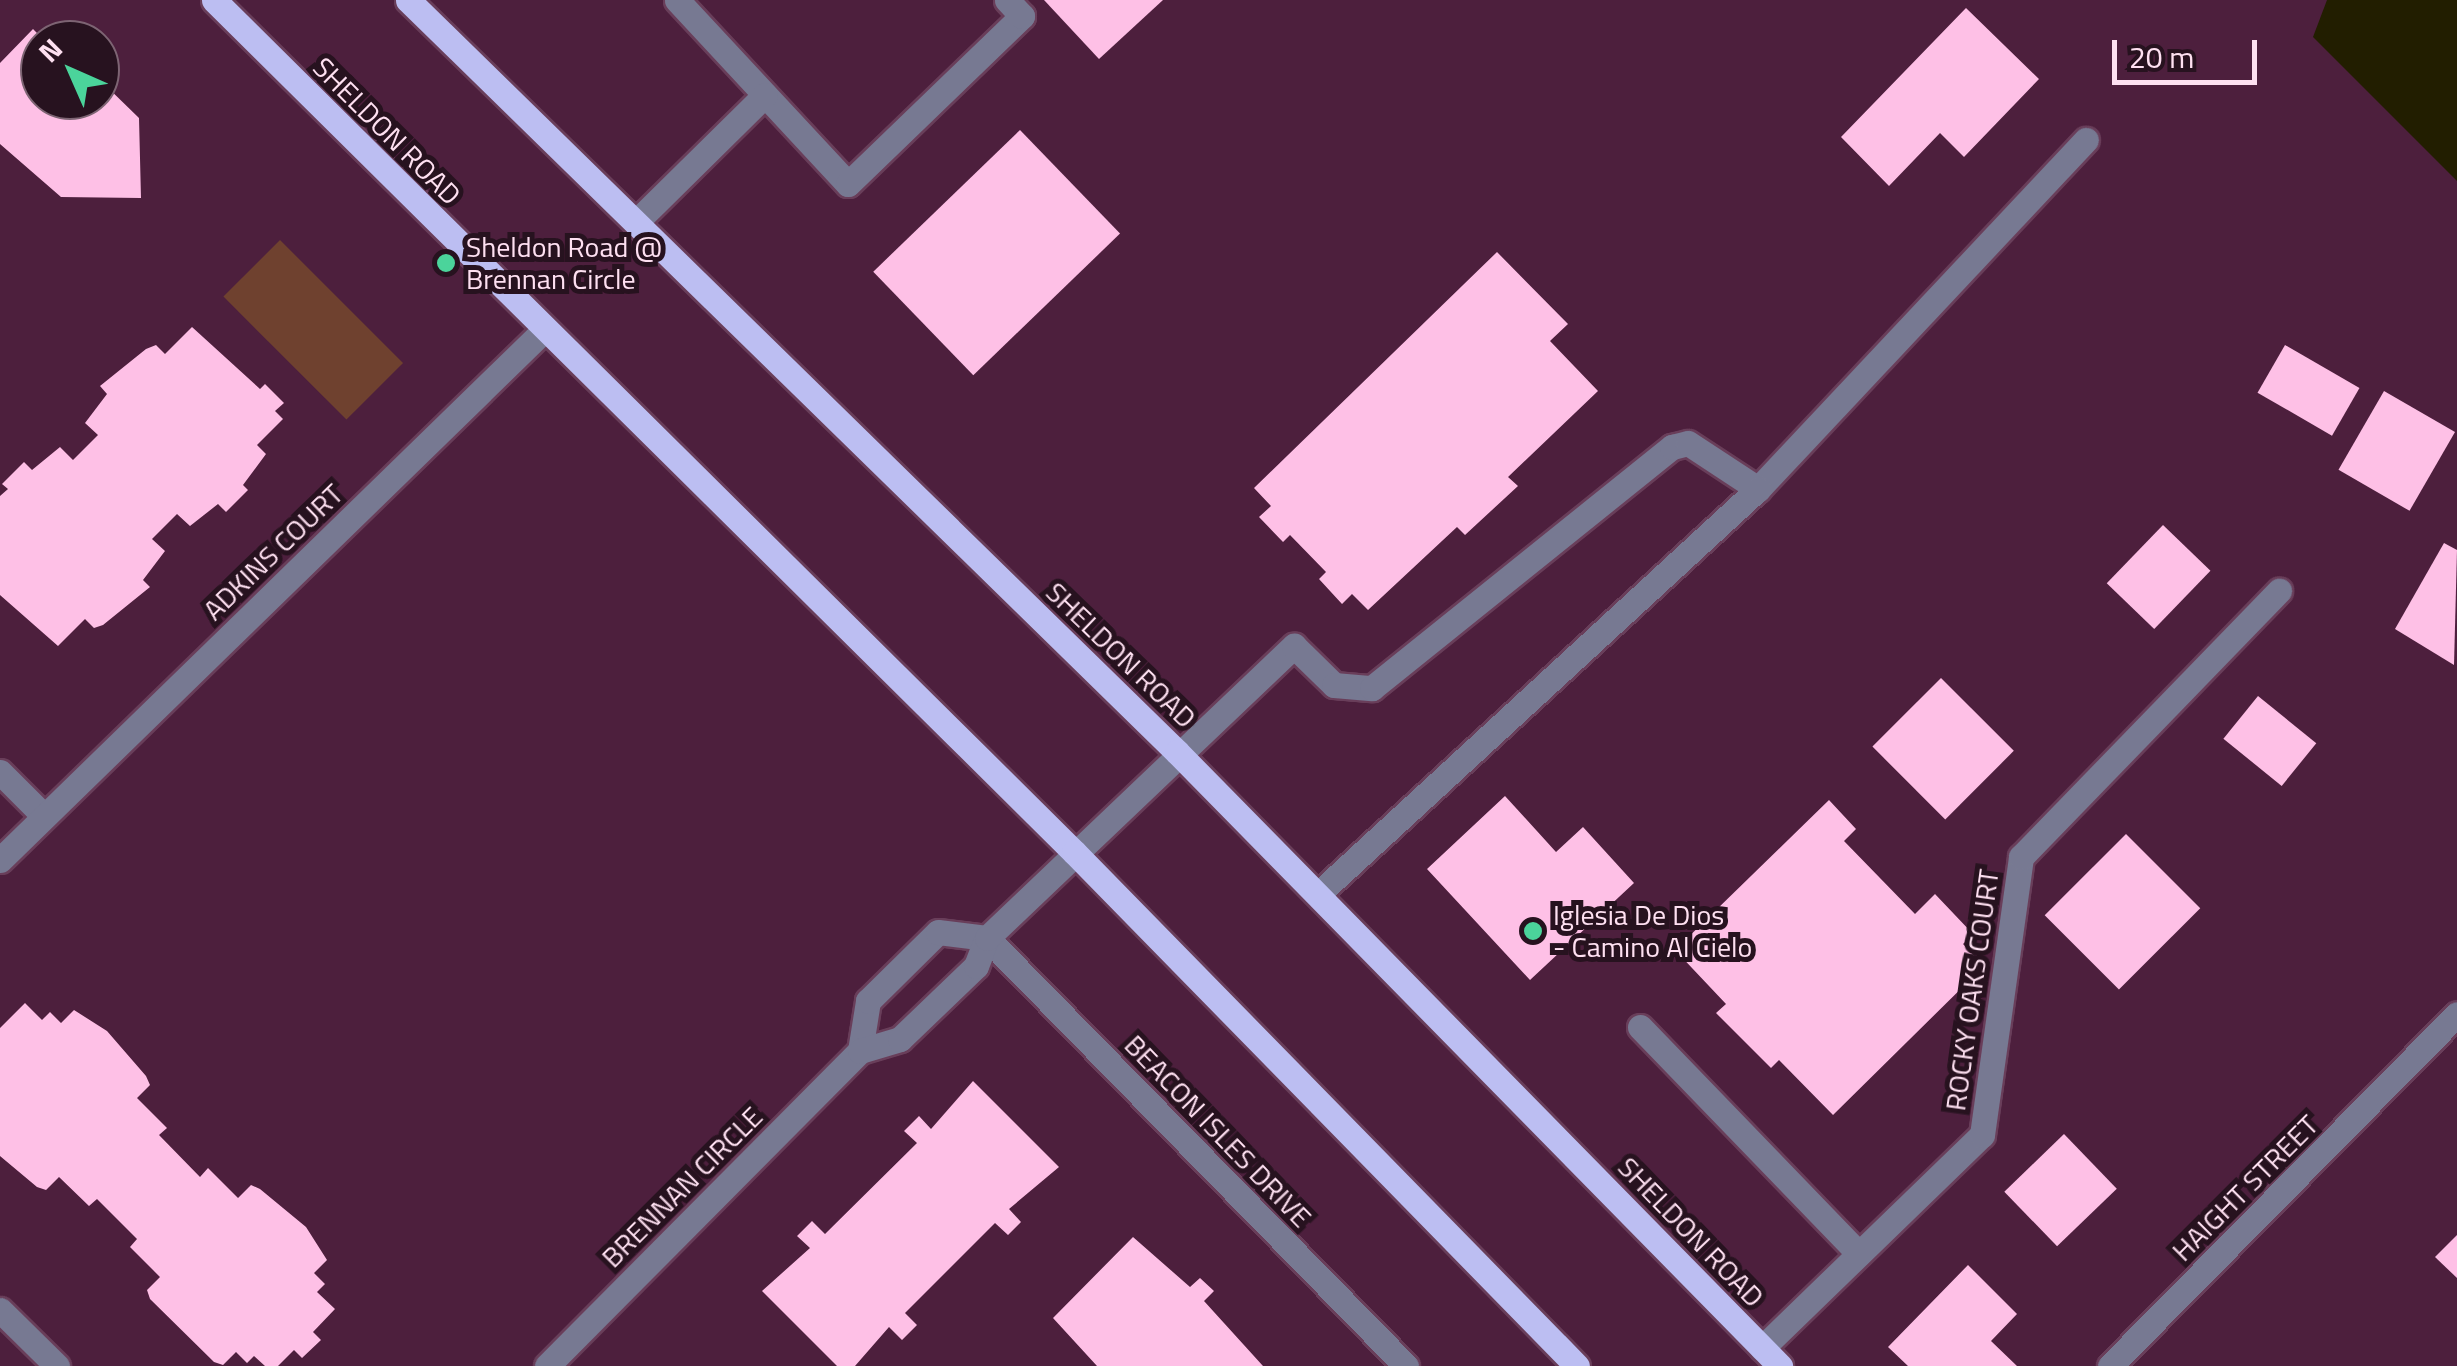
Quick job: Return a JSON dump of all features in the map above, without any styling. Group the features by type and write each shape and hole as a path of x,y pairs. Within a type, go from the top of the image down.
{"main road":[{"name":"SHELDON ROAD","path":"214,0 1074,852 1578,1366"},
{"name":"SHELDON ROAD","path":"408,0 1177,752 1771,1357"}],"street":[{"path":"677,0 848,184 1022,16 1006,0"},
{"path":"636,222 765,95"},
{"path":"1318,894 1758,490 2086,140"},
{"name":"ADKINS COURT","path":"44,816 544,330"},
{"name":"BRENNAN CIRCLE","path":"547,1366 860,1051 900,1039 976,966 987,938 1177,752 1294,646 1334,685 1372,688 1672,447 1688,443 1758,490"},
{"name":"ROCKY OAKS COURT","path":"1771,1357 1858,1254 1982,1135 2022,857 2278,591"},
{"path":"0,772 44,816 0,860"},
{"path":"860,1051 868,1001 938,932 987,938"},
{"name":"BEACON ISLES DRIVE","path":"987,938 1406,1366"},
{"name":"HAIGHT STREET","path":"2110,1366 2457,1014"},
{"path":"1640,1028 1858,1254"},
{"path":"0,1310 56,1366"}],"shaded area":[{"path":"2327,0 2457,0 2457,181 2313,37"},
{"path":"280,240 403,363 346,420 223,297"}],"building":[{"path":"1044,0 1163,0 1099,59"},
{"path":"1966,8 2039,79 1964,157 1940,133 1889,186 1841,137"},
{"path":"20,42 20,120 120,120 120,99 139,118 141,198 61,197 0,144 0,63"},
{"path":"1020,130 1120,234 973,375 873,272"},
{"path":"1497,252 1568,324 1550,341 1598,391 1508,477 1518,486 1465,535 1457,527 1368,610 1352,594 1342,604 1319,579 1326,572 1290,535 1283,542 1259,517 1271,506 1254,488"},
{"path":"192,327 260,389 265,384 284,403 275,411 283,419 257,445 266,454 243,485 248,490 226,512 218,504 190,526 177,514 152,539 165,551 143,580 150,587 103,625 94,628 85,619 58,646 0,595 0,496 8,489 2,484 24,462 32,470 60,447 73,460 98,435 85,423 107,394 100,386 146,349 156,345 165,354"},
{"path":"2285,345 2359,388 2332,436 2258,393"},
{"path":"2384,391 2455,432 2410,511 2338,470"},
{"path":"2163,525 2210,571 2154,629 2107,583"},
{"path":"2444,543 2457,550 2454,665 2395,629"},
{"path":"1941,678 2014,751 1945,819 1872,747"},
{"path":"2258,696 2316,743 2282,786 2223,739"},
{"name":"Iglesia De Dios - Camino Al Cielo","path":"1505,796 1556,852 1583,827 1634,883 1530,980 1427,869"},
{"path":"1829,800 1856,829 1844,841 1915,914 1935,894 1973,934 1963,944 1984,966 1833,1115 1779,1060 1771,1068 1716,1013 1726,1004 1675,950"},
{"path":"2126,834 2200,908 2119,990 2045,915"},
{"path":"25,1003 42,1020 50,1012 61,1023 74,1010 107,1031 146,1076 150,1085 137,1098 167,1128 159,1135 200,1177 208,1168 238,1198 251,1185 260,1189 306,1227 327,1260 314,1273 325,1284 317,1292 335,1309 313,1332 321,1340 302,1358 294,1350 278,1366 265,1366 254,1356 247,1363 236,1352 223,1365 214,1362 150,1299 147,1290 160,1277 130,1247 137,1239 97,1199 89,1206 59,1177 46,1190 37,1187 0,1156 0,1028"},
{"path":"973,1081 1059,1167 1009,1209 1021,1222 1008,1235 995,1223 905,1313 917,1325 902,1340 889,1327 855,1366 837,1366 762,1291 810,1248 797,1236 812,1221 825,1234 917,1143 904,1131 919,1116 931,1129"},
{"path":"2064,1134 2117,1189 2057,1246 2004,1192"},
{"path":"2457,1235 2457,1278 2435,1257"},
{"path":"1133,1237 1190,1287 1200,1278 1214,1291 1204,1301 1263,1366 1097,1366 1053,1318"},
{"path":"1968,1265 2017,1314 1991,1341 2017,1366 1908,1366 1888,1347"}],"place":[{"name":"Sheldon Road @ Brennan Circle","path":"446,263"},
{"name":"Iglesia De Dios - Camino Al Cielo","path":"1533,931"}]}
